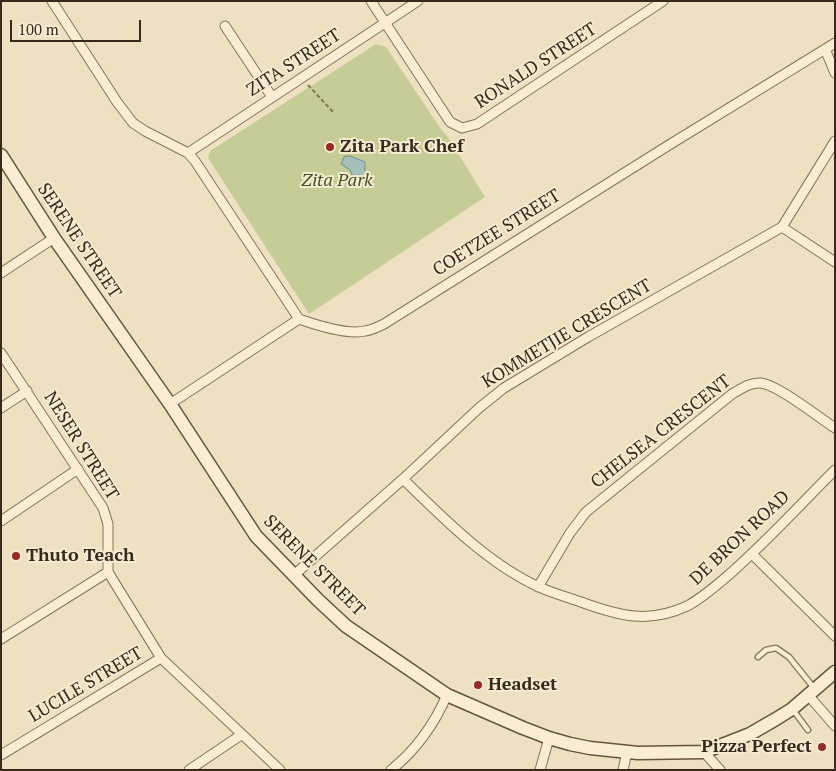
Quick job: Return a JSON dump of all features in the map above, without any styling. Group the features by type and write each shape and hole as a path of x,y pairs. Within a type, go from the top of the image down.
{"street":[{"path":"52,1 117,102 134,123 145,131 188,153 202,170 299,318 170,404"},
{"path":"371,1 386,23"},
{"name":"ZITA STREET","path":"188,153 418,1"},
{"name":"RONALD STREET","path":"386,23 450,122 462,128 477,124 663,1"},
{"path":"225,26 272,96"},
{"name":"COETZEE STREET","path":"299,318 319,326 357,332 364,332 384,324 835,43"},
{"path":"825,49 835,73"},
{"path":"835,141 782,227 835,262"},
{"name":"SERENE STREET","path":"1,155 54,238 170,404 256,536 346,626 447,695 549,738 590,748 665,754 704,752 750,734 792,709 835,672"},
{"name":"KOMMETJIE CRESCENT","path":"294,575 403,479 479,408 504,388 588,337 782,227"},
{"path":"1,273 54,238"},
{"name":"NESER STREET","path":"1,353 105,513 108,524 108,572"},
{"name":"CHELSEA CRESCENT","path":"538,587 570,533 586,512 744,386 754,383 771,386 835,428"},
{"path":"1,408 27,391"},
{"path":"1,521 78,469"},
{"name":"DE BRON ROAD","path":"403,479 476,546 538,587 611,613 639,617 661,615 688,605 703,596 752,554 835,470"},
{"path":"752,554 835,636"},
{"path":"1,638 108,572 161,658 280,770"},
{"name":"LUCILE STREET","path":"1,755 161,658"},
{"path":"812,692 835,726"},
{"path":"391,770 410,753 426,734 439,715 447,695"},
{"path":"189,770 241,735"},
{"path":"540,770 549,738"},
{"path":"623,770 627,752"},
{"path":"704,752 720,770"}],"lane":[{"path":"758,657 766,650 776,648 789,657 812,692"},
{"path":"792,709 808,730"}],"path":[{"path":"309,87 334,113"}],"green space":[{"name":"Zita Park","path":"376,44 386,47 448,137 485,197 309,314 208,158 210,151"}],"water":[{"path":"350,156 365,162 365,176 360,184 355,181 350,170 341,164 344,157"}],"place":[{"name":"Zita Park Chef","path":"330,147"},
{"name":"Thuto Teach","path":"16,556"},
{"name":"Headset","path":"478,685"},
{"name":"Pizza Perfect","path":"822,747"}]}
